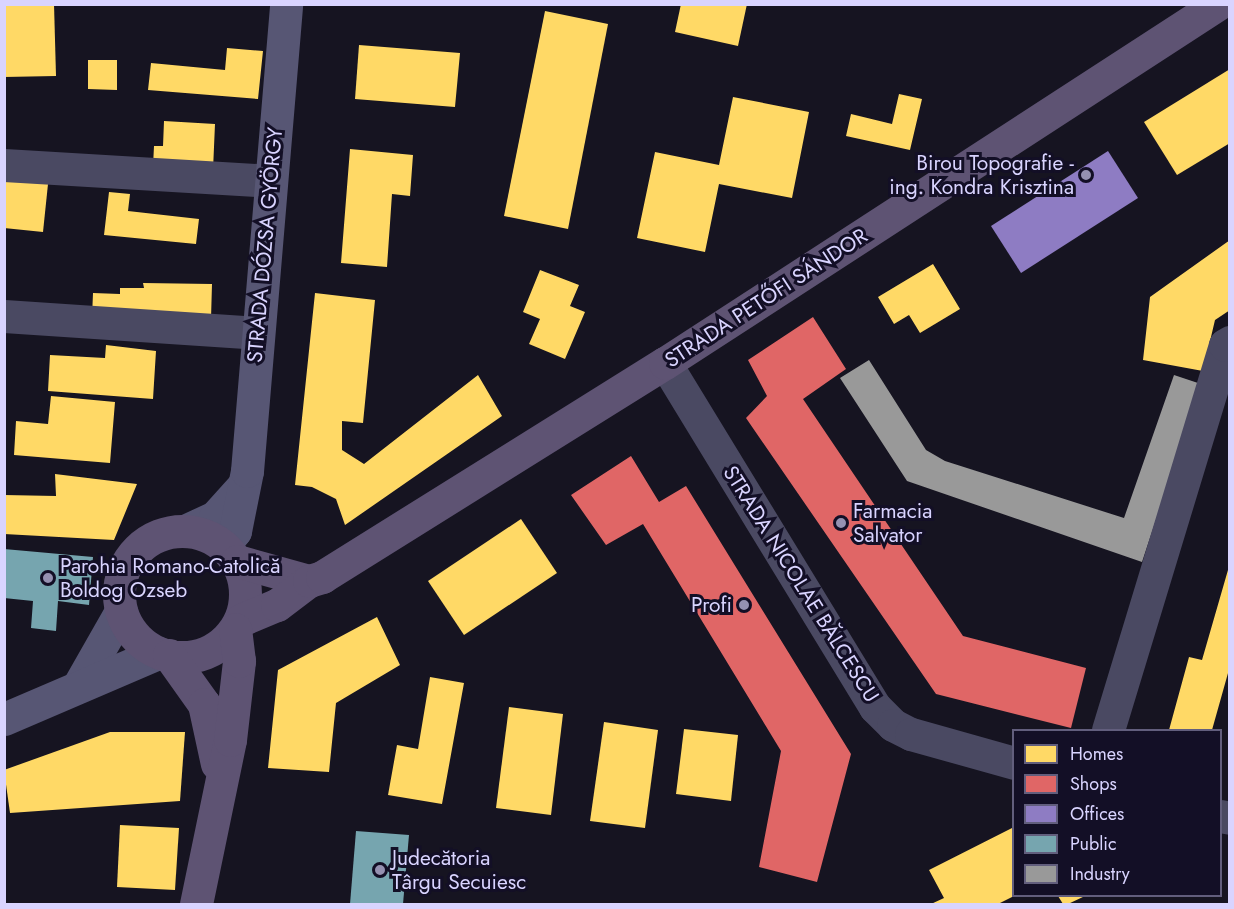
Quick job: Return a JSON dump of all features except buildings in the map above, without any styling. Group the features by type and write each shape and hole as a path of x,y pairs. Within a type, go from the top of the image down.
{"main road":[{"name":"STRADA DÓZSA GYÖRGY","path":"231,553 244,484 286,4"},
{"name":"STRADA PETŐFI SÁNDOR","path":"238,624 277,605 309,581 322,577 665,363 1218,4"},
{"path":"187,530 215,517 244,484"},
{"path":"220,783 204,704 164,654 135,636 121,611 118,590 123,571 133,553 148,540 167,532 187,530 207,534 231,553 309,581"},
{"path":"196,904 230,740 239,661 238,624 246,600 245,580 231,553"},
{"path":"79,685 121,611"},
{"path":"4,719 79,685 164,654 196,656 213,649 238,624"}],"street":[{"path":"4,165 270,181"},
{"path":"4,316 256,333"},
{"path":"1108,729 1225,345 1230,342"},
{"name":"STRADA NICOLAE BĂLCESCU","path":"665,363 875,706 893,725 911,734 1012,763"}],"place":[{"name":"Birou Topografie - ing. Kondra Krisztina","path":"1086,175"},
{"name":"Farmacia Salvator","path":"841,523"},
{"name":"Parohia Romano-Catolică Boldog Ozseb","path":"48,578"},
{"name":"Profi","path":"744,605"},
{"name":"Judecătoria Târgu Secuiesc","path":"380,870"}]}
